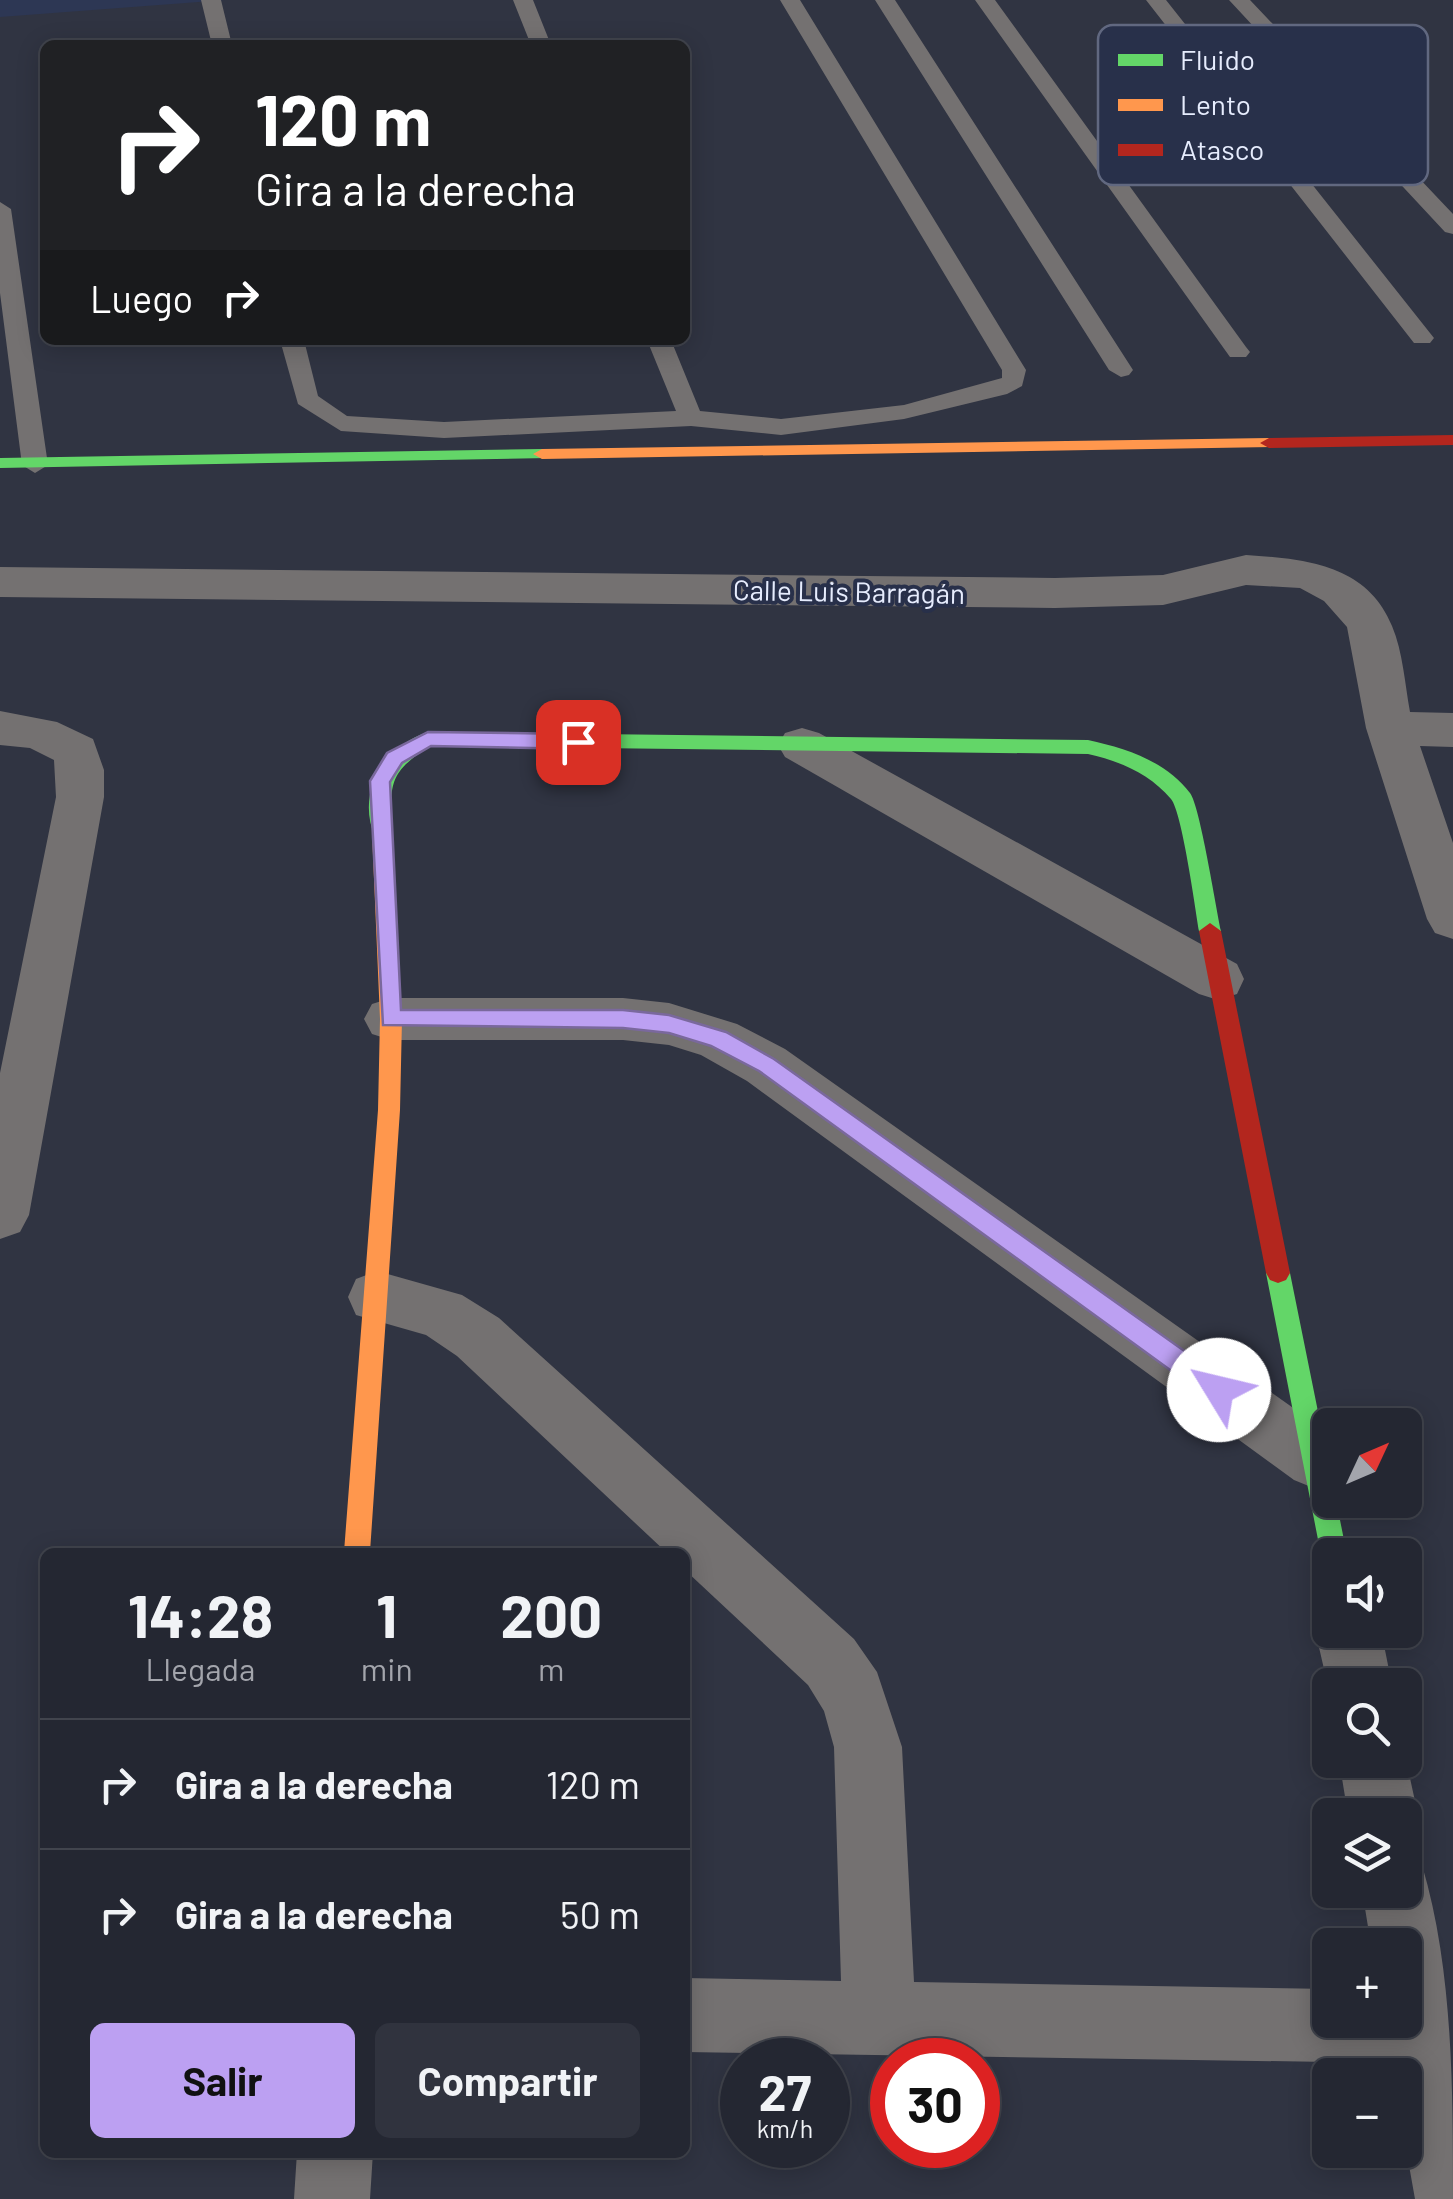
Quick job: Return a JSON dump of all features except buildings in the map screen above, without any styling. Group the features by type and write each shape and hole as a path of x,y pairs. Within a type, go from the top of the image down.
{"street":[{"path":"0,464 1453,440"},
{"name":"Calle Luis Barragán","path":"0,582 1056,593 1164,590 1246,570 1280,570 1323,580 1356,605 1370,628 1390,728 1453,919"},
{"path":"0,728 52,736 76,751 80,797 0,1215"},
{"path":"1390,728 1453,730"},
{"path":"357,1548 377,1297 390,1019 380,781 394,758 428,739 1070,745 1109,748 1140,760 1164,777 1182,798 1312,1440"},
{"path":"802,745 1218,979"},
{"path":"390,1019 623,1019 669,1024 718,1039 766,1065 1312,1457"},
{"path":"377,1297 441,1313 478,1337 831,1662 852,1696 868,1747 879,2016"},
{"path":"1400,1908 1452,2199"},
{"path":"690,2015 1423,2027"},
{"path":"332,2199 335,2158"}],"lane":[{"path":"211,0 221,40"},
{"path":"522,0 539,40"},
{"path":"293,345 306,399 342,424 444,430 690,418 765,426 799,425 904,412 998,390 1014,381 1014,370 790,0"},
{"path":"885,0 1121,370"},
{"path":"985,0 1098,157"},
{"path":"1156,0 1176,25"},
{"path":"1239,0 1263,25"},
{"path":"1118,185 1238,352"},
{"path":"1302,185 1422,338"},
{"path":"1413,185 1453,227"},
{"path":"0,209 35,465"},
{"path":"661,345 690,418"},
{"path":"0,421 28,418"}],"shaded area":[{"path":"0,0 225,0 0,17"}],"traffic: fast":[{"path":"0,463 542,454"},
{"path":"382,832 384,775 398,758 428,739 1088,747 1146,766 1183,798 1210,931"},
{"path":"1278,1273 1331,1538"}],"traffic: slow":[{"path":"542,454 1269,443"},
{"path":"357,1548 389,1110 391,1019 382,832"}],"traffic: jam":[{"path":"1269,443 1453,440"},
{"path":"1210,931 1278,1273"}],"route":[{"path":"578,742 428,739 394,758 380,781 390,1019 623,1019 669,1024 718,1039 766,1065 1219,1390"}]}
